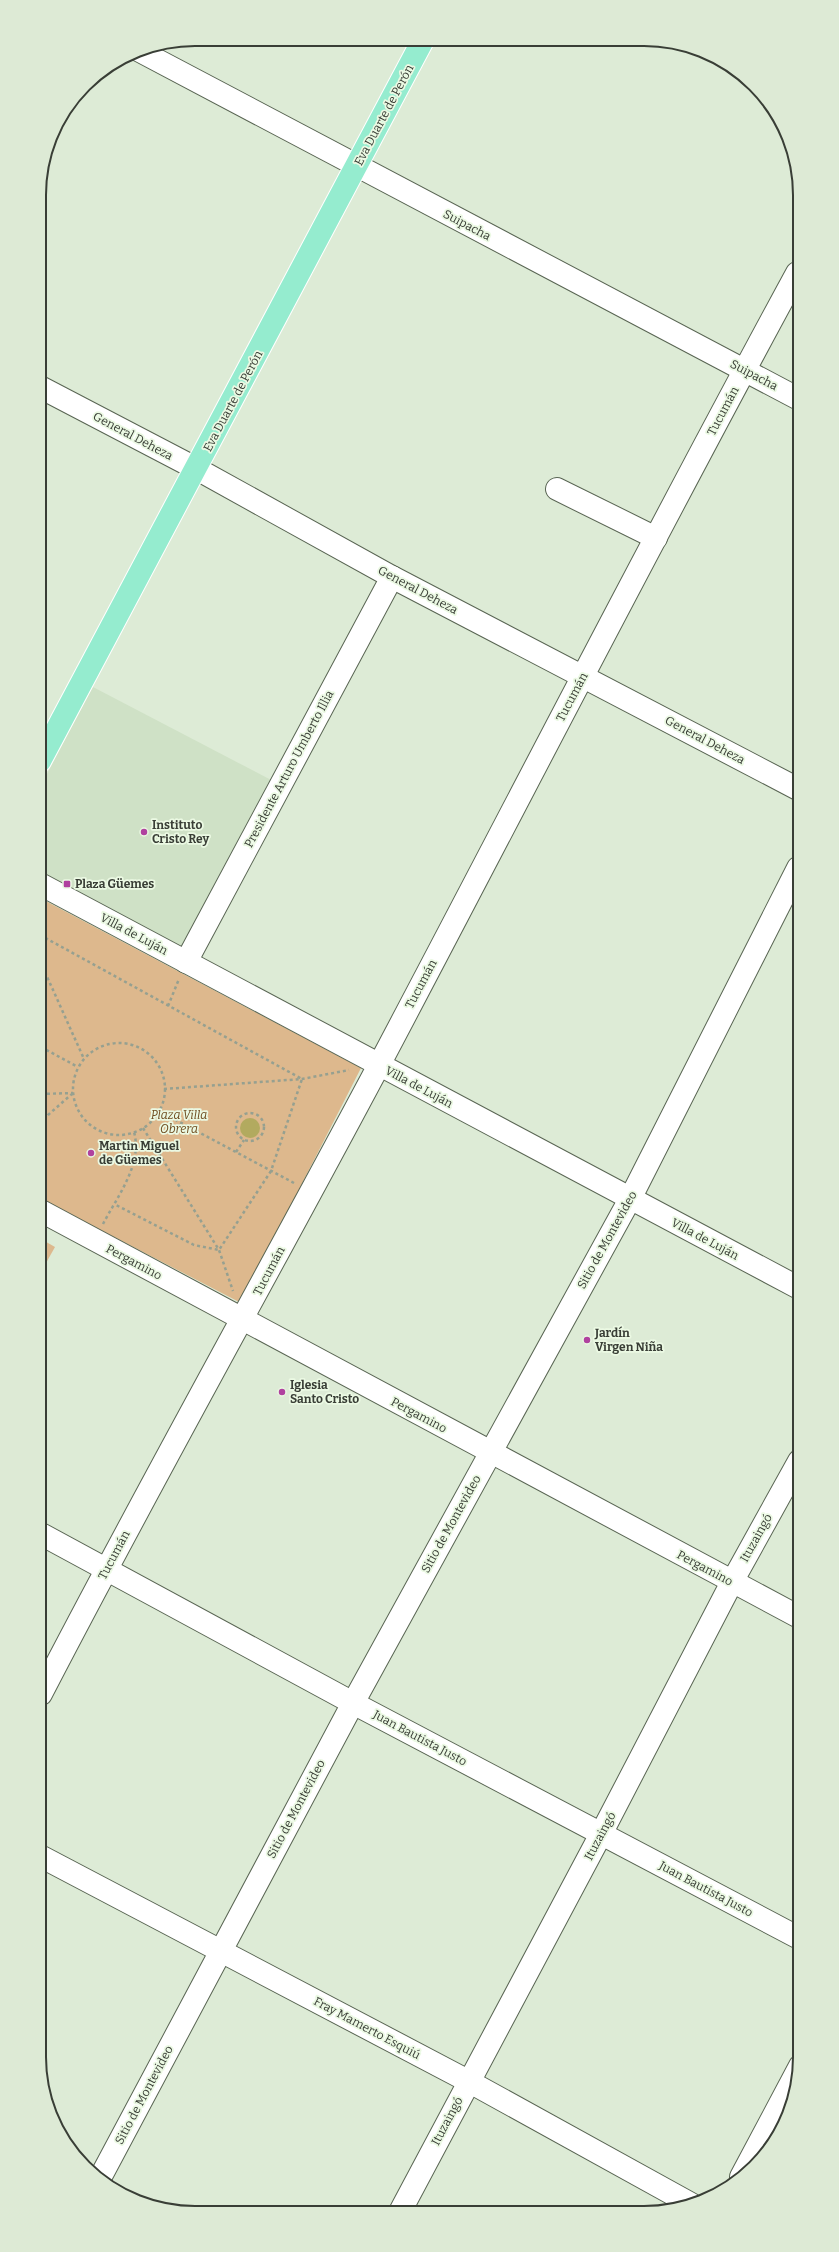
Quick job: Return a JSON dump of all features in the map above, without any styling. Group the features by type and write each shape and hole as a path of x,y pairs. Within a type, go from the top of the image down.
{"main road":[{"name":"Eva Duarte de Perón","path":"46,750 197,469 420,46"}],"street":[{"name":"Suipacha","path":"146,54 793,396"},
{"name":"Tucumán","path":"46,1686 106,1569 243,1320 379,1065 744,370 793,280"},
{"name":"General Deheza","path":"46,390 197,469 392,577 793,786"},
{"path":"557,489 656,538"},
{"name":"Presidente Arturo Umberto Illia","path":"186,962 392,577"},
{"name":"Sitio de Montevideo","path":"102,2174 353,1703 630,1199 793,878"},
{"name":"Villa de Luján","path":"46,887 793,1285"},
{"name":"Pergamino","path":"46,1215 793,1614"},
{"name":"Ituzaingó","path":"403,2206 468,2081 601,1834 732,1582 793,1472"},
{"name":"Juan Bautista Justo","path":"46,1537 353,1703 793,1934"},
{"name":"Fray Mamerto Esquiú","path":"46,1859 468,2081 684,2200"},
{"path":"749,2162 790,2084"}],"path":[{"path":"46,938 302,1079"},
{"path":"168,1006 186,962"},
{"path":"46,974 84,1059"},
{"path":"121,1043 134,1046 146,1052 156,1062 162,1075 164,1089 159,1111 143,1128 134,1132 120,1135 106,1133 94,1127 83,1118 76,1106 73,1093 75,1075 78,1067 84,1059 94,1050 107,1044 121,1043"},
{"path":"46,1050 78,1067"},
{"path":"164,1089 302,1079 379,1065"},
{"path":"219,1250 271,1171 302,1079"},
{"path":"46,1094 73,1093"},
{"path":"46,1118 73,1093"},
{"path":"159,1111 311,1192"},
{"path":"244,1113 258,1114 264,1122 264,1131 258,1139 244,1140 236,1129 237,1120 244,1113"},
{"path":"143,1128 219,1250 233,1292"},
{"path":"95,1241 133,1164 136,1147 134,1132"},
{"path":"236,1152 244,1140"},
{"path":"114,1204 194,1245 219,1250"}],"shaded area":[{"name":"Instituto Cristo Rey","path":"93,687 275,782 182,954 46,881 46,776"}],"green space":[{"name":"Plaza Villa Obrera","path":"46,901 361,1068 241,1303 46,1202"},
{"path":"46,1242 55,1247 46,1263"}],"building":[{"path":"250,1118 257,1121 260,1128 257,1135 250,1138 243,1135 240,1128 243,1121"}],"place":[{"name":"Instituto Cristo Rey","path":"144,832"},
{"name":"Plaza Güemes","path":"67,884"},
{"name":"Martin Miguel de Güemes","path":"91,1153"},
{"name":"Jardín Virgen Niña","path":"587,1340"},
{"name":"Iglesia Santo Cristo","path":"282,1392"}]}
